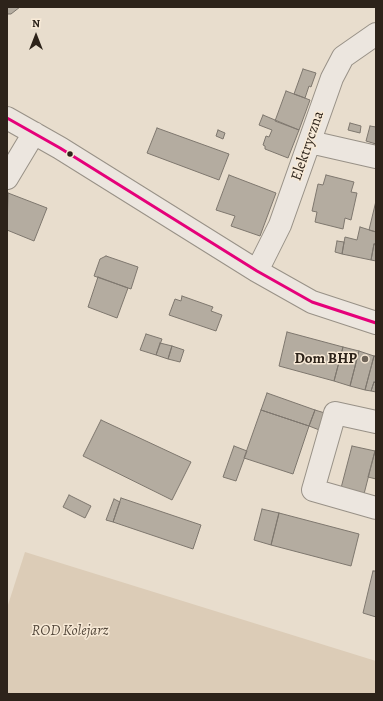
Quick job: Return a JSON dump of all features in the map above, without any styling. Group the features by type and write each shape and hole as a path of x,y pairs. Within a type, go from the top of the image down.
{"street":[{"name":"Elektryczna","path":"257,271 280,225 332,78 343,57 376,34"},
{"path":"7,118 34,133 257,271 312,302 376,323"},
{"path":"7,178 34,133"},
{"path":"310,142 376,157"},
{"path":"376,422 335,414 313,490 376,508"}],"green space":[{"name":"ROD Kolejarz","path":"25,552 376,661 376,694 7,694 7,608"}],"building":[{"path":"7,7 20,7 11,14 7,14"},
{"path":"303,69 316,73 305,98 294,94"},
{"path":"286,91 310,100 299,130 275,121"},
{"path":"263,115 299,130 288,158 265,149 265,146 263,145 266,136 269,137 272,130 259,125"},
{"path":"350,123 361,126 360,133 348,130"},
{"path":"370,126 376,127 376,144 366,141"},
{"path":"157,128 229,154 219,180 147,153"},
{"path":"218,130 225,133 223,139 216,136"},
{"path":"229,175 276,193 260,236 231,226 235,216 216,210"},
{"path":"326,175 354,182 351,192 357,193 351,220 345,218 343,229 315,222 317,212 312,211 318,184 323,185"},
{"path":"8,193 47,208 34,241 7,230"},
{"path":"376,201 376,232 369,230"},
{"path":"360,227 376,232 376,244 374,244 371,260 342,254 345,237 357,240"},
{"path":"337,241 344,242 342,254 335,252"},
{"path":"374,244 376,244 376,261 371,260"},
{"path":"106,256 138,267 131,289 94,276 100,259"},
{"path":"98,277 128,288 117,318 88,307"},
{"path":"182,296 213,307 211,311 222,315 216,331 169,315 175,299 181,301"},
{"path":"287,332 343,347 334,381 279,366"},
{"path":"146,334 162,339 156,355 140,350"},
{"path":"160,343 172,346 168,359 156,355"},
{"path":"172,346 184,350 180,362 168,359"},
{"path":"343,347 359,351 350,386 334,381"},
{"path":"359,351 374,356 365,390 350,386"},
{"path":"374,356 376,356 376,383 374,382 371,391 365,390"},
{"path":"374,382 376,383 376,392 371,391"},
{"path":"267,393 315,410 309,426 261,410"},
{"path":"261,410 309,426 293,474 244,458"},
{"path":"315,410 328,414 322,431 309,426"},
{"path":"101,420 191,462 172,500 83,456"},
{"path":"234,446 247,451 236,481 223,477"},
{"path":"352,446 375,451 364,494 341,488"},
{"path":"375,451 376,452 376,479 368,477"},
{"path":"69,495 91,506 85,518 63,507"},
{"path":"121,498 201,525 193,549 113,522"},
{"path":"114,499 120,502 113,522 106,520"},
{"path":"262,509 279,513 271,545 254,540"},
{"path":"279,513 359,534 351,566 271,545"},
{"path":"373,571 376,571 376,617 363,613"}],"transit line":[{"path":"7,118 60,148 257,271 312,302 376,323"}],"place":[{"name":"Dom BHP","path":"365,359"}]}
